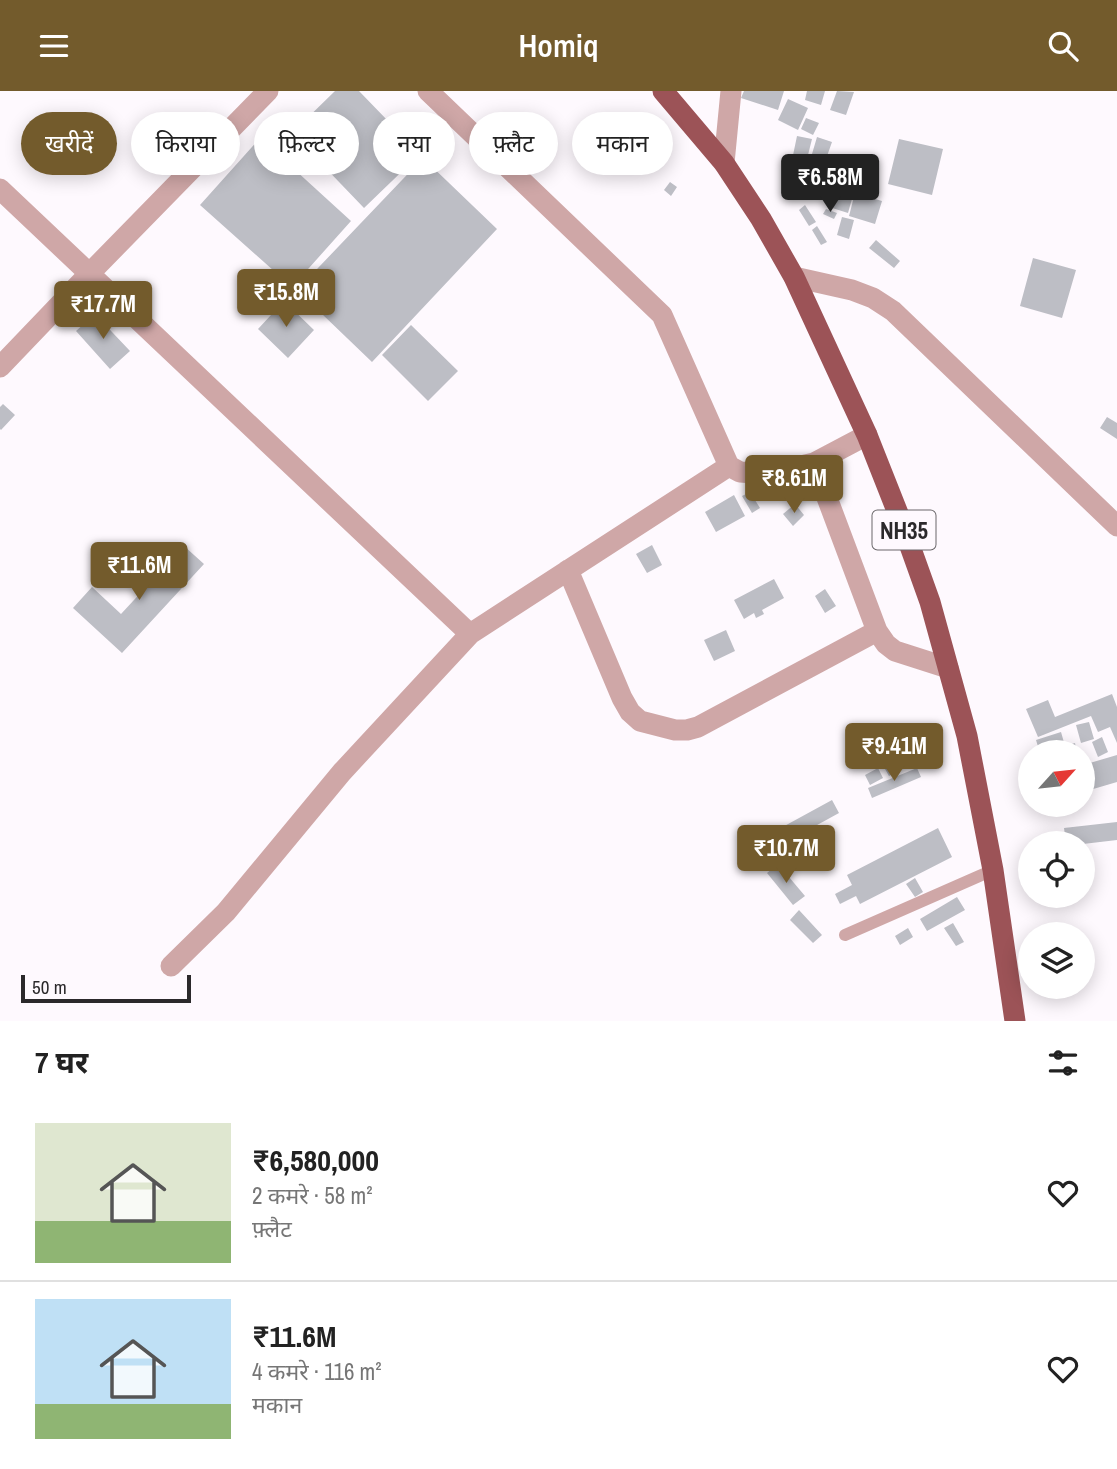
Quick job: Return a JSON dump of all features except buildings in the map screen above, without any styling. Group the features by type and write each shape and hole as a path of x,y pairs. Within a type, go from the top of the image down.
{"highway":[{"name":"NH35","path":"663,91 724,163 761,219 794,277 867,435 930,602 967,736 993,870 1015,1021"}],"street":[{"path":"0,367 268,91"},
{"path":"428,91 662,315 729,466 740,472 754,473 814,463 867,435"},
{"path":"724,163 732,91"},
{"path":"0,190 470,633"},
{"path":"794,277 852,290 873,298 893,311 1117,526"},
{"path":"814,463 877,632 895,652 947,668"},
{"path":"172,966 226,912 342,772 470,633 729,466"},
{"path":"568,570 630,712 640,721 675,730 698,727 877,632"}],"lane":[{"path":"845,935 993,870"}]}
